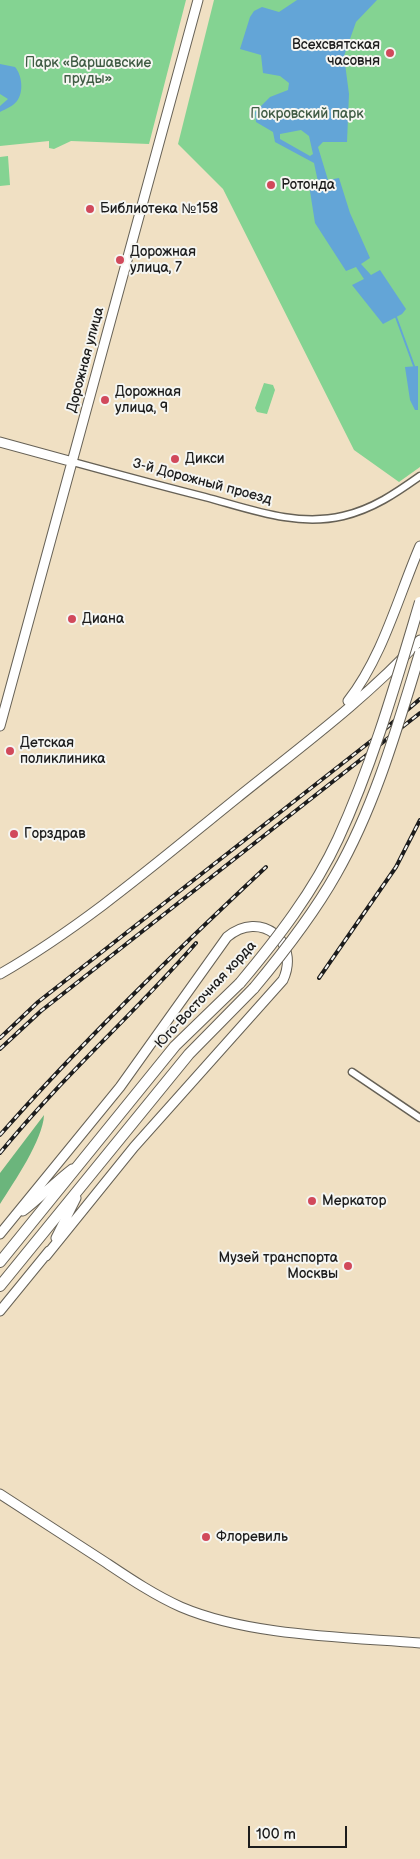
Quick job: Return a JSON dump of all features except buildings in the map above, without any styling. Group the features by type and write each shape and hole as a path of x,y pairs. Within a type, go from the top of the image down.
{"main road":[{"name":"Юго-Восточная хорда","path":"0,1262 175,1046 240,982 265,953 302,902 338,840 380,732 420,602"},
{"name":"Юго-Восточная хорда","path":"0,1286 92,1175 188,1054 254,988 298,933 332,882 351,845 398,726 420,654"}],"street":[{"name":"Дорожная улица","path":"0,726 198,0"},
{"name":"3-й Дорожный проезд","path":"0,442 272,515 311,520 341,517 368,508 388,498 420,476"},
{"path":"333,721 357,690 369,666 420,546"},
{"path":"0,974 76,926 333,721 420,640"},
{"path":"0,1234 120,1087 227,937 238,928 246,926 259,927 271,931 282,943 288,956 283,980 134,1147 0,1311"},
{"path":"352,1072 420,1118"},
{"path":"10,1221 44,1195 56,1180 79,1165"},
{"path":"46,1256 72,1205 92,1175"},
{"path":"0,1494 136,1582 180,1606 235,1624 420,1643"}],"green space":[{"name":"Парк «Варшавские пруды»","path":"0,0 186,0 149,144 71,141 54,149 49,148 49,141 0,146"},
{"name":"Покровский парк","path":"214,0 420,0 420,467 399,482 354,450 223,189 178,144"},
{"path":"8,156 10,185 0,186 0,157"},
{"path":"264,383 273,385 275,390 267,414 257,412 255,408"},
{"path":"44,1115 39,1136 20,1173 0,1204 0,1173"}],"water":[{"path":"297,0 377,0 356,22 344,56 349,94 347,142 323,142 318,147 328,180 339,178 350,213 370,258 361,264 371,275 380,270 406,309 402,314 383,324 352,285 364,279 356,267 346,271 315,223 309,185 318,182 314,163 275,142 273,132 256,122 255,112 270,97 288,90 289,83 280,76 263,73 261,55 240,49 250,17 254,11 262,7 279,12","holes":["301,130 309,136 313,154 310,156 280,139 280,134"]},
{"path":"0,64 15,67 19,74 21,93 17,101 0,112 0,106 8,99 0,94"},
{"path":"418,366 418,410 415,410 410,400 405,367"}],"waterway":[{"path":"396,317 414,366"}],"railway":[{"path":"0,1038 38,1002 371,741 420,699"},
{"path":"0,1049 41,1011 420,713"},
{"path":"319,978 396,867 420,820"},
{"path":"0,1135 31,1100 130,998 266,867"},
{"path":"0,1153 23,1125 196,943"}],"place":[{"name":"Всехсвятская часовня","path":"390,53"},
{"name":"Ротонда","path":"271,185"},
{"name":"Библиотека №158","path":"90,209"},
{"name":"Дорожная улица, 7","path":"120,260"},
{"name":"Дорожная улица, 9","path":"105,400"},
{"name":"Дикси","path":"175,459"},
{"name":"Диана","path":"72,619"},
{"name":"Детская поликлиника","path":"10,751"},
{"name":"Горздрав","path":"14,834"},
{"name":"Меркатор","path":"312,1201"},
{"name":"Музей транспорта Москвы","path":"348,1266"},
{"name":"Флоревиль","path":"206,1537"}]}
